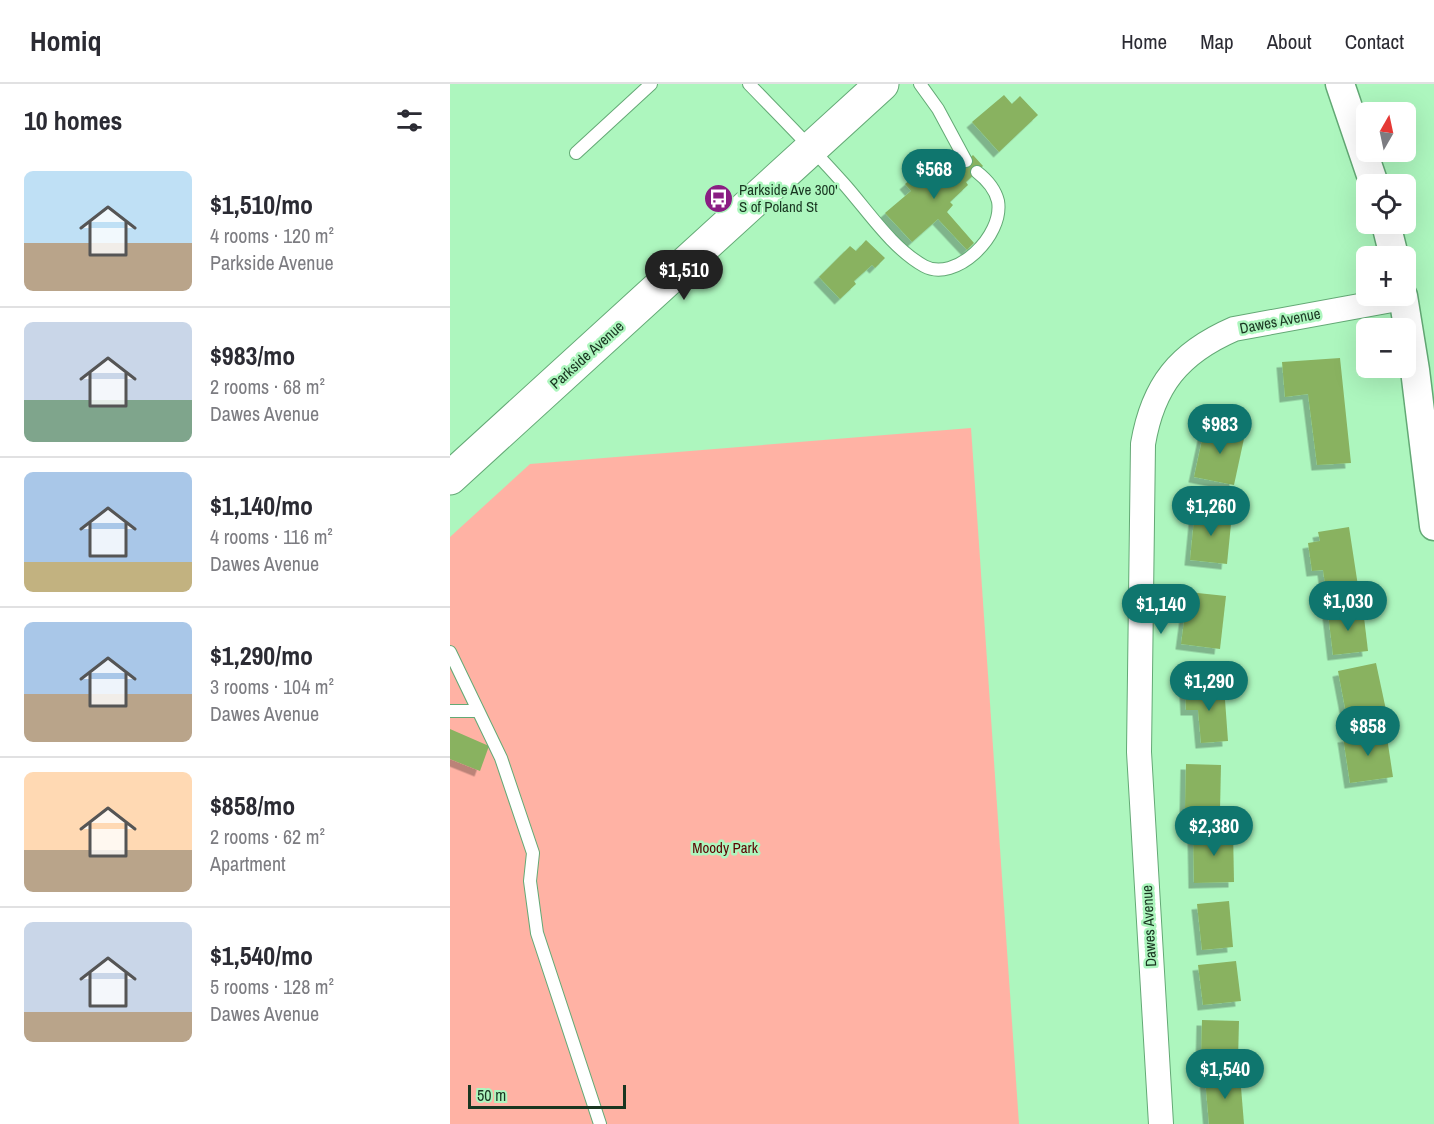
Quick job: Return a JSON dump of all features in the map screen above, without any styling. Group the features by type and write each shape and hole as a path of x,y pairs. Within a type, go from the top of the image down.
{"main road":[{"name":"Parkside Avenue","path":"452,474 882,84"}],"street":[{"path":"1340,84 1371,174"},
{"name":"Dawes Avenue","path":"1161,1124 1139,752 1143,444 1147,420 1157,395 1170,374 1187,355 1209,340 1234,329 1356,306"},
{"path":"1404,306 1434,526"}],"lane":[{"path":"576,153 651,84"},
{"path":"749,84 812,149 905,252 927,267 951,267 983,248 994,231 998,200 988,182 977,172"},
{"path":"920,84 938,109 966,161"},
{"path":"450,652 501,758 533,853 530,881 537,933 600,1124"},
{"path":"450,711 477,711"}],"green space":[{"name":"Moody Park","path":"971,428 1019,1124 450,1124 450,537 530,464"}],"building":[{"path":"1004,95 1012,104 1020,96 1038,115 999,152 972,122"},
{"path":"973,155 983,166 950,202 953,205 947,212 974,243 967,250 938,219 912,242 885,213 911,191 905,184 923,169 928,174 944,159 955,171"},
{"path":"866,240 885,258 875,268 872,265 854,281 856,284 840,299 819,277 850,246 856,251"},
{"path":"1340,358 1351,463 1317,465 1308,394 1285,397 1282,362"},
{"path":"1205,426 1245,434 1234,485 1194,477"},
{"path":"1195,510 1232,514 1227,564 1190,560"},
{"path":"1349,527 1358,586 1326,591 1323,570 1312,571 1308,543 1320,541 1318,532"},
{"path":"1188,592 1226,596 1220,649 1181,644"},
{"path":"1363,609 1368,651 1333,655 1328,613"},
{"path":"1376,663 1386,710 1347,718 1338,671"},
{"path":"1224,686 1228,741 1201,743 1198,710 1186,710 1185,689"},
{"path":"450,729 489,746 480,771 450,759"},
{"path":"1386,731 1393,777 1350,783 1343,737"},
{"path":"1186,764 1221,765 1220,811 1185,810"},
{"path":"1233,830 1234,882 1194,883 1193,831"},
{"path":"1229,901 1233,947 1202,950 1197,904"},
{"path":"1236,961 1241,1001 1203,1005 1198,965"},
{"path":"1202,1020 1239,1021 1238,1060 1201,1059"},
{"path":"1240,1075 1244,1124 1209,1124 1205,1078"}],"place":[{"name":"Parkside Ave 300' S of Poland St","path":"718,199"}]}
